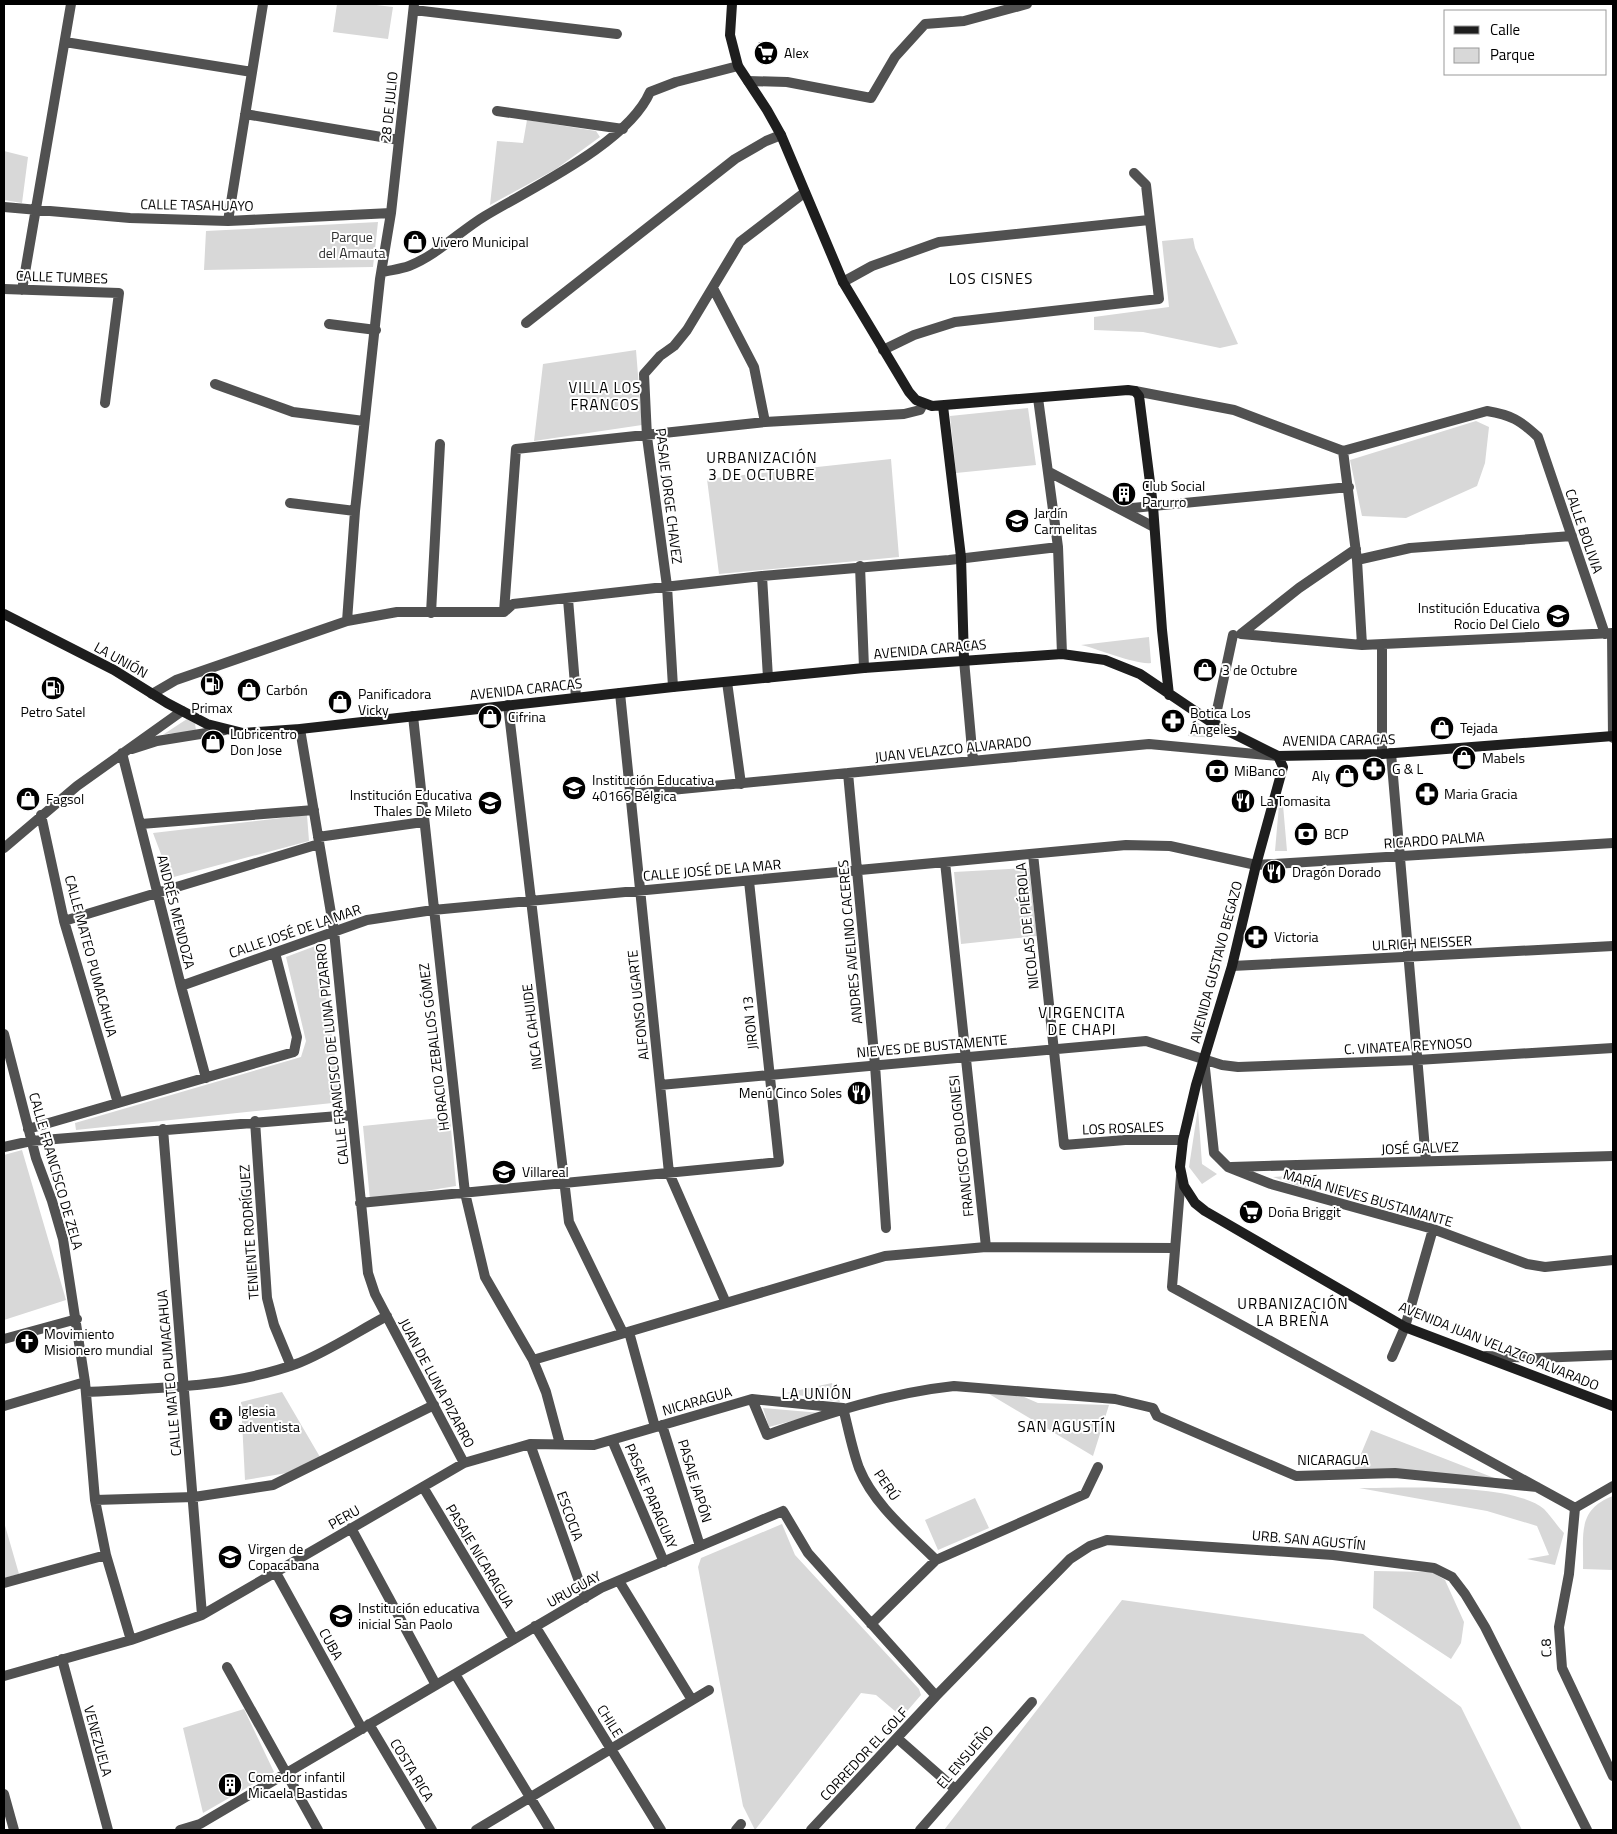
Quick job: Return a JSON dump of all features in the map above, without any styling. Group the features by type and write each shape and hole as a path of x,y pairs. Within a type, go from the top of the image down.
{"main road":[{"path":"732,4 730,35 738,66 781,136 842,282 909,392 923,404 942,406 1118,390 1135,391 1141,402 1153,506 1169,695"},
{"path":"942,406 961,557 964,660"},
{"name":"LA UNIÓN","path":"4,614 114,670 182,711 225,730"},
{"name":"AVENIDA CARACAS","path":"225,730 243,733 300,729 673,687 864,668 1062,654 1105,660 1140,674 1214,724 1278,756 1386,754 1613,737"},
{"name":"AVENIDA GUSTAVO BEGAZO","path":"1181,1176 1183,1140 1204,1059 1232,966 1256,865 1284,767 1278,756"},
{"name":"AVENIDA JUAN VELAZCO ALVARADO","path":"1181,1176 1188,1195 1205,1211 1405,1327 1613,1406"}],"street":[{"path":"22,290 71,4"},
{"path":"228,221 263,4"},
{"path":"748,81 788,82 871,98 895,57 925,24 964,21 1027,4"},
{"path":"414,7 617,34"},
{"name":"28 DE JULIO","path":"347,621 364,421 376,330 380,279 383,272 391,213 414,7"},
{"path":"65,42 252,72"},
{"path":"383,272 414,263 484,216 564,170 623,129 644,105 650,92 676,82 738,66"},
{"path":"496,111 623,129"},
{"path":"245,114 399,140"},
{"path":"526,323 735,159 766,140 781,136"},
{"path":"883,350 914,335 955,322 1159,299 1146,185 1134,173"},
{"name":"PASAJE JORGE CHAVEZ","path":"673,687 667,586 647,437 644,374 648,368 680,339 740,242 804,193"},
{"name":"CALLE TASAHUAYO","path":"4,207 130,218 228,221 391,213"},
{"path":"842,282 872,266 939,242 1149,220"},
{"path":"713,288 754,366 765,422"},
{"name":"CALLE TUMBES","path":"4,289 119,293 105,403"},
{"path":"329,324 376,330"},
{"path":"215,384 293,412 364,421"},
{"path":"1135,391 1234,410 1343,451 1358,560 1362,646"},
{"path":"1038,398 1058,547 1062,654"},
{"path":"504,612 516,449 647,437 765,422 904,414 920,410 923,404"},
{"name":"CALLE BOLIVIA","path":"1343,451 1486,412 1507,415 1523,423 1538,437 1572,536 1610,633 1613,737"},
{"path":"431,613 440,444"},
{"path":"1049,472 1154,527"},
{"path":"1122,509 1349,487"},
{"path":"290,503 355,511"},
{"path":"1358,560 1410,548 1572,536"},
{"path":"152,694 176,680 347,621 397,612 504,612 513,604 762,576 860,566 948,560 1058,547"},
{"path":"1214,724 1237,634 1356,549"},
{"path":"860,566 864,668"},
{"path":"762,576 768,678"},
{"path":"568,599 576,698"},
{"path":"1237,634 1362,646 1610,633"},
{"path":"1382,645 1386,754 1400,856 1426,1161"},
{"path":"964,660 973,761"},
{"path":"727,682 741,784"},
{"name":"ALFONSO UGARTE","path":"620,693 670,1173 726,1303"},
{"name":"INCA CAHUIDE","path":"508,705 569,1222 626,1332"},
{"path":"4,848 41,815 122,753 182,711"},
{"name":"HORACIO ZEBALLOS GÓMEZ","path":"413,716 422,822 465,1193 484,1277 533,1360 546,1392 560,1444"},
{"name":"CALLE FRANCISCO DE LUNA PIZARRO","path":"300,729 334,931 368,1273 387,1316"},
{"path":"122,753 157,741 225,730"},
{"name":"JUAN VELAZCO ALVARADO","path":"630,794 1149,744 1278,756"},
{"name":"ANDRÉS MENDOZA","path":"122,753 206,1078"},
{"name":"ANDRES AVELINO CACERES","path":"848,773 875,1065 886,1228"},
{"path":"141,824 314,810"},
{"name":"CALLE MATEO PUMACAHUA","path":"41,815 64,921 118,1103"},
{"path":"64,921 319,840 422,822"},
{"name":"RICARDO PALMA","path":"1256,865 1613,843"},
{"name":"CALLE JOSÉ DE LA MAR","path":"181,986 367,920 433,910 1126,845 1170,846 1256,865"},
{"name":"NICOLAS DE PIÉROLA","path":"1033,854 1064,1145"},
{"name":"FRANCISCO BOLOGNESI","path":"945,862 986,1247"},
{"name":"JIRON 13","path":"670,1173 779,1162 749,880"},
{"name":"ULRICH NEISSER","path":"1232,966 1613,946"},
{"path":"28,1129 294,1052 297,1037 275,953"},
{"name":"CALLE FRANCISCO DE ZELA","path":"4,1034 31,1141 64,1239 86,1387 95,1500 106,1555 131,1640"},
{"name":"NIEVES DE BUSTAMENTE","path":"660,1085 1146,1041 1204,1059"},
{"name":"C. VINATEA REYNOSO","path":"1204,1059 1222,1065 1238,1067 1417,1060 1613,1048"},
{"path":"1204,1059 1214,1153 1228,1167"},
{"path":"4,1148 31,1141 255,1121 352,1115"},
{"name":"TENIENTE RODRÍGUEZ","path":"255,1121 267,1298 274,1325 291,1366"},
{"name":"CALLE MATEO PUMACAHUA","path":"163,1129 202,1615"},
{"name":"LOS ROSALES","path":"1064,1145 1125,1140 1183,1140"},
{"name":"JOSÉ GALVEZ","path":"1228,1167 1613,1156"},
{"name":"MARÍA NIEVES BUSTAMANTE","path":"1228,1167 1271,1184 1433,1229 1527,1264 1545,1267 1613,1260"},
{"path":"360,1204 670,1173"},
{"path":"1181,1176 1172,1287 1575,1508 1613,1486"},
{"path":"1392,1357 1405,1327 1433,1229"},
{"path":"533,1360 885,1256 986,1247 1174,1248"},
{"path":"4,1406 86,1387 184,1386 256,1377 291,1366 387,1316"},
{"name":"JUAN DE LUNA PIZARRO","path":"387,1316 464,1463"},
{"path":"4,1339 77,1319"},
{"name":"PASAJE JAPÓN","path":"626,1332 700,1546"},
{"path":"1482,1356 1537,1358 1613,1355"},
{"name":"NICARAGUA","path":"560,1444 594,1445 752,1400 843,1408 929,1388 954,1386 1115,1399 1153,1408 1157,1416 1296,1476 1396,1472 1537,1487"},
{"path":"752,1400 767,1435 843,1408"},
{"path":"95,1500 194,1497 273,1485 434,1405"},
{"name":"PERÚ","path":"843,1408 863,1474 883,1507 936,1560"},
{"name":"PASAJE PARAGUAY","path":"612,1440 664,1562"},
{"name":"PERU","path":"4,1676 131,1640 202,1615 464,1463 530,1444 560,1444"},
{"name":"ESCOCIA","path":"530,1444 585,1598"},
{"path":"871,1624 936,1560 1085,1494 1098,1467"},
{"name":"PASAJE NICARAGUA","path":"423,1487 514,1639"},
{"name":"C.8","path":"1575,1508 1569,1574 1559,1627 1562,1668 1613,1776"},
{"name":"URUGUAY","path":"180,1830 201,1827 287,1773 585,1598 618,1581 783,1511 808,1553 936,1696"},
{"path":"351,1528 436,1685"},
{"name":"URB. SAN AGUSTÍN","path":"936,1696 1070,1559 1090,1546 1107,1540 1333,1555 1434,1568 1452,1577 1485,1627 1587,1830"},
{"path":"4,1583 106,1555"},
{"name":"CUBA","path":"276,1573 365,1727"},
{"path":"618,1581 692,1700"},
{"name":"CHILE","path":"535,1626 661,1830"},
{"name":"VENEZUELA","path":"62,1659 108,1830"},
{"path":"227,1667 318,1830"},
{"path":"454,1674 550,1830"},
{"path":"476,1830 709,1690"},
{"name":"CORREDOR EL GOLF","path":"811,1830 936,1696"},
{"name":"EL ENSUEÑO","path":"920,1830 1032,1702"},
{"name":"COSTA RICA","path":"365,1727 432,1830"},
{"path":"897,1738 956,1789"},
{"path":"4,1794 14,1830"}],"green space":[{"path":"337,4 368,4 393,7 388,39 333,32"},
{"path":"527,120 596,131 600,137 556,169 490,205 497,141 523,143"},
{"path":"4,151 28,157 22,203 4,200"},
{"name":"Parque del Amauta","path":"378,222 373,267 204,270 206,231"},
{"path":"1193,238 1195,248 1238,344 1220,348 1143,332 1094,330 1094,317 1169,307 1162,241"},
{"path":"636,350 642,425 534,441 543,364"},
{"path":"1028,408 1036,465 956,473 950,416"},
{"path":"1476,421 1489,427 1485,463 1477,486 1406,518 1362,516 1350,460"},
{"path":"891,459 899,557 719,574 707,479"},
{"path":"1149,637 1151,663 1127,659 1081,645"},
{"path":"187,719 195,723 196,731 164,734"},
{"path":"1194,719 1215,738 1188,736"},
{"path":"1279,805 1283,805 1287,851 1275,851"},
{"path":"307,815 309,841 170,878 153,833"},
{"path":"1029,868 1037,936 961,944 954,872"},
{"path":"318,945 342,1102 76,1130 75,1123 301,1057 306,1041 286,957"},
{"path":"1198,1108 1202,1164 1217,1174 1202,1184 1189,1167"},
{"path":"450,1117 456,1186 370,1200 363,1126"},
{"path":"22,1150 66,1300 4,1320 4,1155"},
{"path":"1318,1174 1316,1192 1273,1177"},
{"path":"832,1383 840,1402 786,1393"},
{"path":"979,1388 1015,1393 1038,1403 1109,1405 1093,1456"},
{"path":"282,1392 320,1457 287,1473 245,1480 241,1402"},
{"path":"763,1408 821,1413 769,1427"},
{"path":"1371,1430 1502,1481 1428,1472 1353,1473"},
{"path":"1359,1488 1456,1488 1508,1494 1529,1500 1544,1509 1564,1533 1555,1565 1527,1559 1549,1555 1537,1526 1487,1511"},
{"path":"1613,1496 1613,1570 1583,1569 1584,1525 1593,1509 1601,1502"},
{"path":"975,1498 989,1528 938,1550 925,1520"},
{"path":"4,1522 19,1574 4,1578"},
{"path":"782,1524 795,1555 919,1689 921,1695 902,1717 876,1695 861,1693 755,1830 743,1806 698,1567 701,1558"},
{"path":"1374,1571 1432,1572 1445,1580 1464,1622 1461,1643 1451,1659 1373,1608"},
{"path":"1122,1600 1363,1634 1461,1707 1522,1830 944,1830"},
{"path":"244,1709 274,1772 203,1813 183,1728"}],"place":[{"name":"Alex","path":"766,53"},
{"name":"Vivero Municipal","path":"415,242"},
{"name":"Club Social Parurro","path":"1124,494"},
{"name":"Jardín Carmelitas","path":"1017,521"},
{"name":"Institución Educativa Rocio Del Cielo","path":"1558,616"},
{"name":"3 de Octubre","path":"1205,670"},
{"name":"Primax","path":"212,684"},
{"name":"Petro Satel","path":"53,688"},
{"name":"Carbón","path":"249,690"},
{"name":"Panificadora Vicky","path":"340,702"},
{"name":"Cifrina","path":"490,717"},
{"name":"Botica Los Ángeles","path":"1173,721"},
{"name":"Tejada","path":"1442,728"},
{"name":"Lubricentro Don Jose","path":"213,742"},
{"name":"Mabels","path":"1464,758"},
{"name":"G & L","path":"1374,769"},
{"name":"MiBanco","path":"1217,771"},
{"name":"Aly","path":"1347,776"},
{"name":"Institución Educativa 40166 Bélgica","path":"574,788"},
{"name":"Maria Gracia","path":"1427,794"},
{"name":"Fagsol","path":"28,799"},
{"name":"La Tomasita","path":"1243,801"},
{"name":"Institución Educativa Thales De Mileto","path":"490,803"},
{"name":"BCP","path":"1306,834"},
{"name":"Dragón Dorado","path":"1274,872"},
{"name":"Victoria","path":"1256,937"},
{"name":"Menú Cinco Soles","path":"859,1093"},
{"name":"Villareal","path":"504,1172"},
{"name":"Doña Briggit","path":"1251,1212"},
{"name":"Movimiento Misionero mundial","path":"27,1342"},
{"name":"Iglesia adventista","path":"221,1419"},
{"name":"Virgen de Copacabana","path":"230,1557"},
{"name":"Institución educativa inicial San Paolo","path":"341,1616"},
{"name":"Comedor infantil Micaela Bastidas","path":"230,1785"}],"district":[{"name":"LOS CISNES","path":"991,279"},
{"name":"VILLA LOS FRANCOS","path":"605,396"},
{"name":"URBANIZACIÓN 3 DE OCTUBRE","path":"762,466"},
{"name":"VIRGENCITA DE CHAPI","path":"1082,1022"},
{"name":"URBANIZACIÓN LA BREÑA","path":"1293,1312"},
{"name":"LA UNIÓN","path":"817,1394"},
{"name":"SAN AGUSTÍN","path":"1067,1427"}]}
